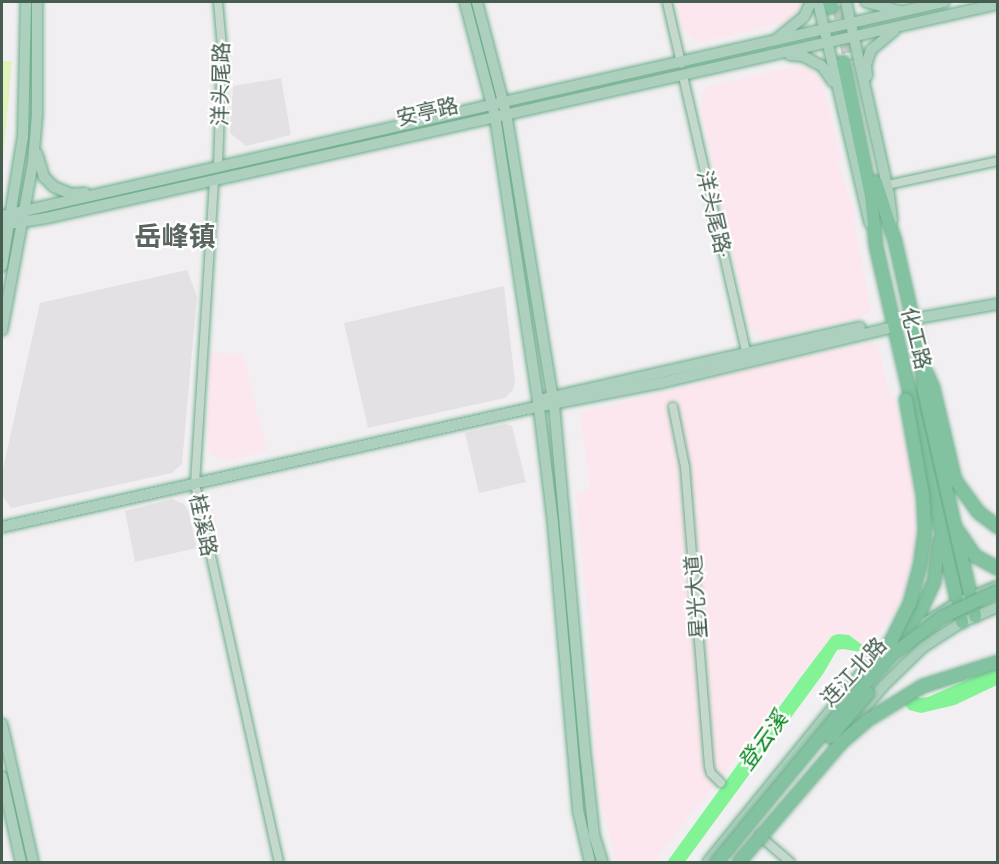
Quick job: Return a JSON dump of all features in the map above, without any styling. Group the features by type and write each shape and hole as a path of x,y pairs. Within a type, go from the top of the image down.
{"highway":[{"name":"化工路","path":"962,622 913,399 902,364 876,246 871,196 846,62 879,194 894,241 913,322 922,362 924,391 975,616"},
{"path":"922,362 933,388 955,480 978,512 998,527"},
{"path":"875,672 910,603 920,566 925,530 923,495 902,364"},
{"path":"904,636 929,595 938,566 939,544 932,487"},
{"path":"953,523 972,553 998,569"},
{"name":"连江北路","path":"717,862 875,672 924,629 968,604 998,591"},
{"name":"连江北路","path":"726,862 898,659 945,623 998,599"},
{"path":"738,862 841,743 866,721 923,686 998,662"}],"main road":[{"path":"2,266 6,220 24,121 26,2"},
{"path":"2,330 24,217 35,144 36,2"},
{"path":"465,2 500,109 555,544 578,810 590,862"},
{"path":"477,2 500,109 554,401 586,761 594,835 602,862"},
{"path":"772,42 804,17 811,2"},
{"path":"818,2 876,246"},
{"path":"866,2 903,12"},
{"name":"安亭路","path":"6,220 214,181 681,63 944,2"},
{"path":"836,4 851,24 887,185 894,241"},
{"name":"安亭路","path":"24,217 139,185 218,167 500,109 683,76 998,4"},
{"path":"867,97 866,65 872,50 884,38 906,26"},
{"path":"775,55 794,54 812,60 826,71 838,92"},
{"path":"35,144 44,177 61,191 78,195 127,184 139,185"},
{"path":"913,322 998,304"},
{"path":"913,322 998,310"},
{"path":"554,401 746,352 893,323"},
{"path":"2,520 538,404 666,381 893,323"},
{"path":"2,526 195,480"},
{"path":"708,862 873,659 904,636 957,603 998,586"},
{"path":"738,862 883,686 922,647 962,622 998,608"},
{"path":"2,724 33,862"},
{"path":"2,777 21,862"}],"street":[{"name":"洋头尾路","path":"218,2 222,35 218,167"},
{"path":"667,2 681,63"},
{"name":"洋头尾路·","path":"683,76 746,352"},
{"path":"887,185 998,161"},
{"name":"桂溪路","path":"214,181 195,480 279,862"},
{"name":"星光大道","path":"673,407 685,467 709,766 711,773 721,783"},
{"path":"760,836 790,862"}],"shaded area":[{"path":"676,2 803,2 798,12 786,22 702,42 691,37 682,27"},
{"path":"2,61 12,61 2,171"},
{"path":"798,66 810,69 823,85 841,159 838,161 856,220 854,221 871,309 869,314 861,318 765,339 750,330 701,110 701,100 703,90 709,86"},
{"path":"281,78 291,135 246,146 230,133 233,86"},
{"path":"187,270 197,296 182,464 172,473 11,508 2,495 2,473 40,303"},
{"path":"504,286 515,382 513,390 505,398 368,428 344,323"},
{"path":"872,342 878,346 889,392 895,398 914,489 917,535 901,602 891,618 865,647 849,635 832,636 654,862 616,862 597,784 588,618 576,495 586,491 590,485 580,413 701,383 720,375"},
{"path":"210,352 243,355 267,451 228,461 211,454 207,432"},
{"path":"505,424 512,426 526,482 479,493 465,433"},
{"path":"172,499 184,504 188,510 197,548 135,562 125,511"}],"water":[{"name":"登云溪","path":"849,635 865,647 860,652 837,650 823,674 685,862 667,862 801,677 832,636"},
{"path":"997,667 997,685 955,705 921,713 909,710 903,702 916,696 928,697"}],"tunnel":[{"path":"838,6 849,61"}],"district":[{"name":"岳峰镇","path":"175,236"}]}
